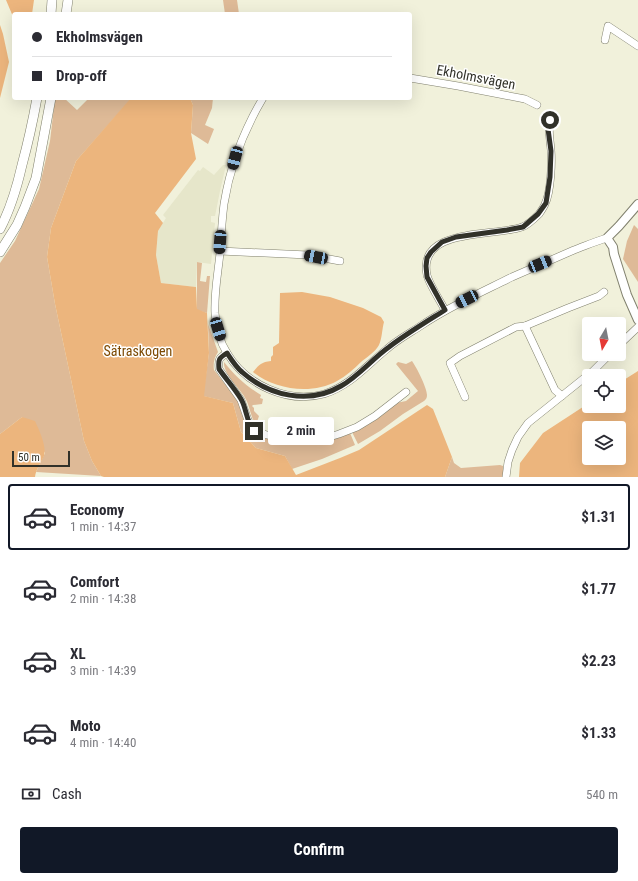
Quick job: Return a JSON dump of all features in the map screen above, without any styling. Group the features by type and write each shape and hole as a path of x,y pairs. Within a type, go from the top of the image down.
{"main road":[{"path":"50,12 52,0"},
{"path":"66,12 68,0"},
{"path":"0,229 12,202 18,183 37,100"},
{"path":"0,252 17,225 36,178 51,100"}],"street":[{"path":"605,40 608,26 638,46"},
{"name":"Ekholmsvägen","path":"412,78 525,99 537,105"},
{"path":"262,100 253,114 235,158 224,203 215,310 221,341 227,353 241,371 256,383 282,394 304,397 323,394 334,390 351,380 388,347 445,310 540,264 607,238 638,204"},
{"path":"445,310 427,277 427,258 442,242 456,237 523,227 538,214 546,203 550,177 551,151 548,129 550,120"},
{"path":"607,238 613,247 627,295 638,320"},
{"path":"220,251 308,255 340,261"},
{"path":"465,397 450,363 460,356 516,327 525,326 599,296 604,292"},
{"path":"525,326 555,390 562,396"},
{"path":"626,338 638,327"},
{"path":"227,353 220,358 218,363 219,369 241,400 252,428 257,432 274,437 303,440 326,438 339,434 357,427 375,416 406,392"},
{"path":"506,477 508,462 512,450 518,437 528,423 593,371 603,361"}],"shaded area":[{"path":"223,0 237,0 239,12 225,12"},
{"path":"55,100 66,100 77,110 87,100 130,100 76,161 51,228 47,257 55,304 84,441 92,461 101,476 36,472 45,453 22,417 0,434 0,263 15,241 39,189 50,141"},
{"path":"191,100 213,100 212,108 205,125 214,129 208,144 191,133 193,105"},
{"path":"223,165 226,165 215,216 211,216 211,222 215,223 211,264 197,262 196,287 161,283 156,255 158,231 166,218 163,215 198,170 200,171 203,167 214,175"},
{"path":"634,225 638,229 638,282 623,259 627,241"},
{"path":"197,262 202,263 200,281 206,282 207,276 210,276 207,313 197,310"},
{"path":"208,324 218,352 214,361 214,370 239,402 247,427 254,435 262,438 299,443 317,443 350,433 355,445 322,459 292,469 285,456 256,448 241,432 233,403 203,396 209,353"},
{"path":"412,361 424,383 427,392 426,398 424,401 380,431 358,444 352,432 369,424 396,403 406,401 418,391 396,364 398,362 406,364"},
{"path":"224,362 232,372 250,388 261,395 260,398 263,399 262,404 252,406 254,411 259,416 256,425 252,418 246,399 228,375"},
{"path":"452,457 454,463 461,468 503,466 503,477 445,477"}],"green space":[{"path":"6,0 34,0 32,12 12,12 12,14"},
{"path":"0,25 9,62 0,98"},
{"name":"Sätraskogen","path":"129,100 191,100 193,105 191,133 196,159 155,213 163,223 158,231 156,255 161,283 196,287 197,309 207,313 209,353 204,396 233,403 241,432 256,448 285,456 296,475 359,450 427,405 433,409 452,457 445,477 101,476 92,461 84,441 55,304 47,257 51,228 76,161"},
{"path":"302,292 330,297 363,308 381,317 384,322 378,347 350,372 337,381 327,385 305,389 272,383 253,372 260,364 271,361 273,347 279,343 280,293"},
{"path":"638,371 638,477 519,477 520,463 543,433 582,408 582,413 626,413 626,379"},
{"path":"22,417 35,421 44,443 44,456 37,469 35,477 0,477 0,434"}],"route":[{"path":"254,431 248,420 241,400 219,369 218,363 220,358 227,353 241,371 256,383 282,394 304,397 323,394 342,386 351,380 388,347 445,310 427,277 426,266 427,258 431,252 442,242 456,237 523,227 538,214 546,203 550,177 551,151 548,129 550,120"}]}
